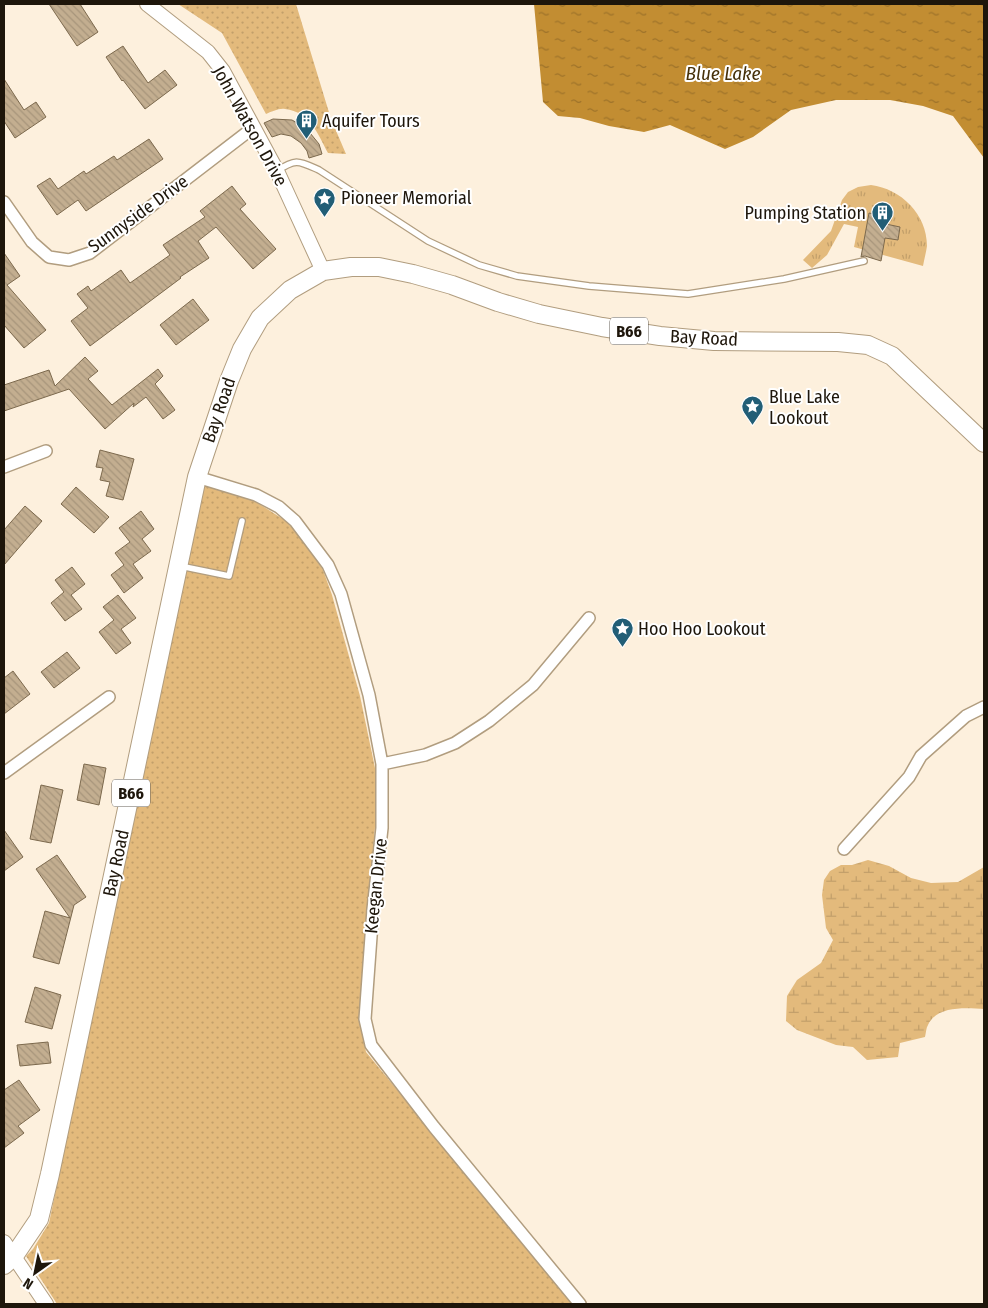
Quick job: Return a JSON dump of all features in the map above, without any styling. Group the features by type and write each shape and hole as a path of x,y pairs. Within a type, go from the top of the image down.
{"main road":[{"name":"Bay Road","path":"7,1254 39,1219 50,1174 197,476 229,381 242,349 260,318 290,290 323,271 351,267 379,267 452,285 498,302 539,314 602,327 660,336 714,341 838,342 868,345 892,356 984,443"}],"street":[{"name":"John Watson Drive","path":"148,4 208,52 223,71 277,172 323,271"},
{"name":"Sunnyside Drive","path":"4,202 32,242 49,257 69,260 90,253 254,127"},
{"path":"4,467 46,451"},
{"name":"Keegan Drive","path":"197,476 256,495 278,508 295,521 328,565 341,594 369,695 382,764 382,828 364,1019 371,1045 434,1127 580,1304"},
{"path":"382,764 426,755 455,743 489,721 532,685 589,618"},
{"path":"4,773 109,697"},
{"path":"844,849 909,777 921,756 966,716 984,707"},
{"path":"7,1254 46,1304"}],"lane":[{"path":"277,172 288,164 300,162 319,170 428,241 479,264 517,276 616,289 688,294 784,279 864,261"},
{"path":"178,566 229,576 242,521"}],"green space":[{"path":"178,4 296,4 331,119 346,154 328,153 312,125 301,114 283,109 266,114 222,33"},
{"path":"871,185 882,187 902,198 917,214 926,234 927,246 923,266 854,247 858,227 844,224 827,255 812,268 803,260 831,231 842,200 848,192 858,187"},
{"path":"204,485 253,500 286,521 305,543 323,570 332,595 360,696 375,768 375,827 360,1022 366,1052 573,1304 57,1304 26,1256 33,1249 49,1223"},
{"path":"868,860 889,866 911,878 931,883 958,882 984,867 984,1009 953,1009 938,1014 928,1025 925,1037 900,1043 898,1057 867,1060 853,1047 836,1045 797,1030 786,1021 787,996 797,980 821,963 833,940 826,928 822,895 824,880 830,871 841,865 852,865"}],"water":[{"name":"Blue Lake","path":"534,4 984,4 984,158 953,116 923,106 890,100 836,100 791,110 753,137 725,149 670,125 644,132 609,126 580,118 558,116 543,102"}],"building":[{"path":"49,4 80,4 98,32 77,46"},
{"path":"123,46 148,83 165,70 177,85 145,109 122,81 106,57"},
{"path":"4,79 24,110 36,102 46,117 15,138 4,121"},
{"name":"Aquifer Tours","path":"273,119 292,120 306,128 319,144 322,154 309,158 307,151 301,143 291,136 281,134 272,137 264,123"},
{"path":"149,139 163,159 86,211 78,200 57,215 37,186 50,178 58,189 84,171 86,174 114,156 117,160"},
{"path":"232,186 246,204 240,209 276,249 253,269 216,227 198,241 209,258 180,277 90,346 71,321 88,308 77,294 88,286 91,291 121,270 130,283 170,255 163,245 205,217 200,211"},
{"name":"Pumping Station","path":"869,213 887,217 886,224 900,227 898,240 885,238 881,261 865,256 861,257"},
{"path":"4,253 20,276 7,285 46,330 24,348 4,325"},
{"path":"193,299 209,320 176,345 160,325"},
{"path":"85,357 98,371 88,379 112,405 158,369 163,376 155,384 175,410 163,419 146,397 133,407 134,403 105,429 69,389 4,411 4,385 49,370 55,386"},
{"path":"100,450 134,459 123,500 106,496 110,482 100,480 103,468 96,467"},
{"path":"76,487 109,517 94,533 61,504"},
{"path":"25,506 42,521 4,565 4,530"},
{"path":"141,511 154,529 142,539 151,551 133,564 143,578 124,593 111,575 124,565 115,553 130,542 119,528"},
{"path":"72,567 85,584 71,595 82,609 65,621 51,603 64,592 55,580"},
{"path":"118,595 136,618 121,629 131,643 116,654 99,632 114,620 103,607"},
{"path":"67,652 80,668 54,688 41,672"},
{"path":"13,671 30,694 4,714 4,678"},
{"path":"84,764 106,768 99,805 77,800"},
{"path":"41,785 63,790 51,843 30,839"},
{"path":"4,830 23,857 4,871"},
{"path":"57,855 86,897 74,905 59,964 33,957 45,911 70,918 36,869"},
{"path":"35,987 61,995 52,1029 25,1022"},
{"path":"48,1042 51,1063 20,1066 17,1045"},
{"path":"19,1080 40,1110 18,1126 24,1133 4,1148 4,1090"}],"place":[{"name":"Aquifer Tours","path":"306,140"},
{"name":"Pioneer Memorial","path":"325,217"},
{"name":"Pumping Station","path":"882,232"},
{"name":"Blue Lake Lookout","path":"753,426"},
{"name":"Hoo Hoo Lookout","path":"622,648"}]}
